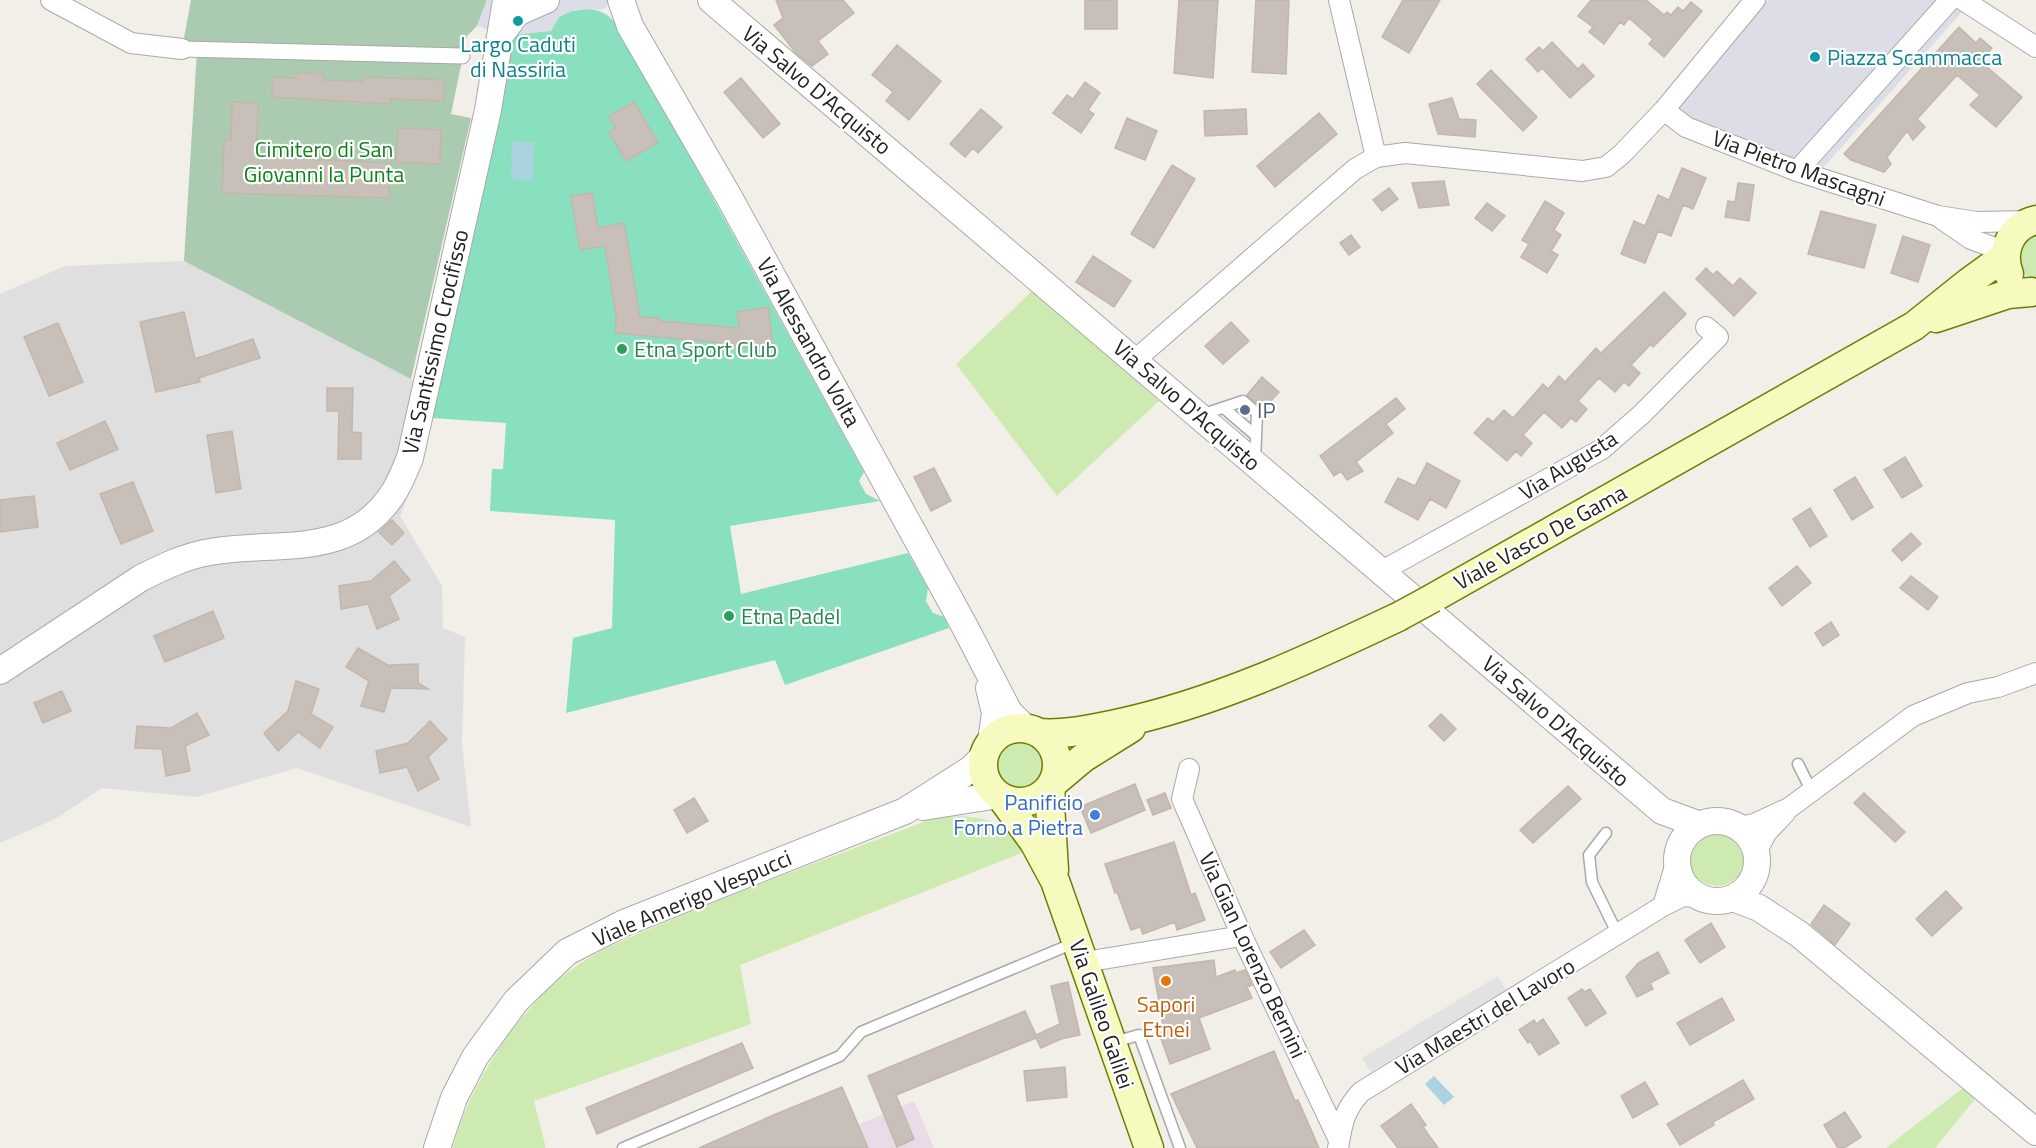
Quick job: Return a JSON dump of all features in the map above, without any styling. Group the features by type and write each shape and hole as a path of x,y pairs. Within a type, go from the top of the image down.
{"main road":[{"path":"2033,220 2013,234 2005,254 2007,268 2014,280 2024,290 2034,293"},
{"path":"1914,326 2005,254"},
{"path":"1914,326 2008,294 2034,293"},
{"name":"Viale Vasco De Gama","path":"1151,716 1253,682 1312,658 1398,617 1914,326"},
{"path":"1055,881 1034,842 988,783 984,775 988,749 1006,730 1032,730 1054,734 1076,732 1151,716"},
{"path":"1000,796 1020,802 1039,797 1083,758 1151,716"},
{"path":"1032,730 1053,746 1058,765 1052,785 1050,804 1055,881"},
{"name":"Via Galileo Galilei","path":"1055,881 1081,951 1145,1147"}],"street":[{"path":"51,0 131,43 182,49 462,56"},
{"name":"Via Santissimo Crocifisso","path":"0,671 141,578 160,568 184,558 209,552 303,546 338,538 357,529 376,515 394,492 410,458 488,110 506,0"},
{"path":"501,34 517,13 546,0"},
{"path":"600,0 617,12 630,26"},
{"path":"621,0 630,26"},
{"path":"1339,0 1376,157"},
{"path":"1135,360 1355,169 1376,157 1405,153 1582,171 1606,167 1622,154 1664,110 1755,0"},
{"path":"1797,171 1950,0"},
{"path":"1963,0 2036,47"},
{"name":"Via Salvo D'Acquisto","path":"718,2 1662,812"},
{"name":"Via Alessandro Volta","path":"630,26 735,208 982,662"},
{"name":"Via Pietro Mascagni","path":"1664,110 1686,127 1797,171 1938,216"},
{"path":"1938,216 1977,222 2033,220"},
{"path":"1938,216 1971,239 2005,254"},
{"path":"1969,282 1974,261 1974,247 1971,239"},
{"name":"Via Augusta","path":"1382,571 1602,449 1642,414 1718,337 1706,327"},
{"path":"982,662 1009,712 1032,730"},
{"path":"905,811 971,769 988,749 995,713 982,662"},
{"path":"1738,827 1754,824 1789,808 1913,716 1968,693 1998,687 2036,673"},
{"name":"Via Gian Lorenzo Bernini","path":"1189,769 1182,799 1338,1144"},
{"path":"905,811 1000,796"},
{"path":"1662,812 1678,855 1679,872 1683,882 1690,891 1700,897 1722,901 1732,898 1750,884 1767,832 1789,808"},
{"name":"Viale Amerigo Vespucci","path":"437,1148 454,1098 475,1057 516,1001 567,952 624,922 905,811"},
{"path":"1662,812 1700,825"},
{"path":"1663,906 1684,839 1700,825 1723,821 1738,827 1750,837 1760,884 1799,934"},
{"name":"Via Maestri del Lavoro","path":"1338,1144 1342,1121 1349,1105 1361,1092 1663,906 1683,896 1700,897"},
{"path":"1732,898 1759,908 1799,934 2035,1131"},
{"path":"1081,951 1242,936"}],"lane":[{"path":"1198,416 1225,409 1243,401 1257,413 1254,434 1255,464"},
{"path":"1225,409 1254,434"},
{"path":"1798,764 1812,792"},
{"path":"1606,833 1589,855 1592,882 1618,935"},
{"path":"623,1148 840,1056 861,1032 1081,951"},
{"path":"1112,1043 1139,1035 1180,1148"}],"shaded area":[{"name":"Largo Caduti di Nassiria","path":"487,0 617,0 601,10 572,11 560,16 551,31 513,35 501,34 477,26"},
{"name":"Piazza Scammacca","path":"1755,0 1963,0 1969,4 1815,177 1664,110"},
{"path":"184,261 411,379 432,418 421,463 400,516 442,586 443,628 465,637 462,743 471,827 297,768 196,797 102,788 55,819 0,843 0,294 65,266"},
{"path":"1498,976 1506,990 1371,1072 1362,1058"},
{"path":"914,1101 934,1148 805,1148"}],"green space":[{"name":"Cimitero di San Giovanni la Punta","path":"191,0 487,0 477,26 467,36 451,114 471,118 411,379 184,261 197,50 182,49"},
{"name":"Etna Sport Club","path":"587,9 604,13 618,26 864,472 859,481 866,494 880,501 730,526 741,594 908,553 928,588 926,601 933,613 944,617 949,628 785,685 775,660 566,713 573,638 612,628 615,520 490,511 492,469 503,469 506,423 432,418 513,35 572,11"},
{"path":"2036,227 2036,281 2023,272 2017,248"},
{"path":"1033,290 1159,401 1057,496 956,364"},
{"path":"1017,741 1027,741 1039,748 1046,760 1046,770 1039,782 1027,789 1017,789 1002,778 998,770 998,760 1009,745"},
{"path":"962,816 984,819 999,825 1026,851 740,965 751,1024 534,1101 546,1148 453,1148 470,1102 495,1055 510,1033 544,993 576,967 620,942 746,890 934,818"},
{"path":"1711,830 1723,830 1733,834 1741,842 1745,858 1741,874 1733,882 1723,886 1711,886 1701,882 1693,874 1689,864 1689,852 1693,842 1701,834"},
{"path":"1964,1087 1976,1098 1935,1148 1886,1148"}],"water":[{"path":"512,141 534,142 533,180 511,179"},
{"path":"1434,1076 1454,1097 1444,1105 1425,1084"}],"building":[{"path":"776,0 843,0 854,13 818,41 828,54 812,66 795,52 774,25 783,18"},
{"path":"1085,0 1117,0 1117,29 1085,29"},
{"path":"1179,0 1218,0 1213,78 1174,73"},
{"path":"1256,0 1289,0 1286,74 1252,72"},
{"path":"1403,0 1440,0 1409,53 1382,37"},
{"path":"1591,0 1646,0 1664,15 1667,12 1671,15 1678,7 1683,11 1691,2 1702,11 1664,57 1649,44 1653,39 1629,18 1624,25 1620,22 1604,44 1589,32 1593,27 1578,16"},
{"path":"1959,27 1976,43 1980,38 1992,48 1980,61 2022,97 1996,127 1970,105 1980,95 1957,75 1917,119 1925,127 1913,140 1907,131 1887,157 1891,164 1884,172 1851,160 1844,154"},
{"path":"1552,42 1578,69 1583,64 1594,76 1570,98 1542,68 1538,72 1526,59 1539,47 1543,51"},
{"path":"897,45 941,81 909,120 886,101 893,92 872,75"},
{"path":"1491,70 1537,117 1523,131 1477,84"},
{"path":"296,73 323,74 323,80 364,82 365,77 444,80 443,101 391,99 391,104 272,97 273,77 296,78"},
{"path":"741,78 780,124 763,138 724,92"},
{"path":"1085,82 1100,93 1088,110 1094,114 1081,133 1053,113 1067,95 1073,99"},
{"path":"1452,98 1459,119 1476,120 1475,137 1438,134 1429,104"},
{"path":"232,102 258,103 257,141 261,141 260,157 391,163 389,198 222,193 224,139 231,140"},
{"path":"634,102 658,143 626,161 609,132 616,128 609,116"},
{"path":"981,109 1002,127 978,153 973,148 965,157 950,144"},
{"path":"1246,109 1247,134 1205,136 1204,111"},
{"path":"1319,113 1337,134 1275,187 1257,166"},
{"path":"1127,118 1157,131 1145,160 1115,148"},
{"path":"398,128 441,130 440,164 396,162"},
{"path":"1172,165 1195,179 1154,248 1131,234"},
{"path":"1682,168 1706,178 1693,209 1683,205 1671,236 1658,231 1645,263 1621,254 1634,221 1645,226 1658,195 1669,200"},
{"path":"1444,181 1449,205 1419,208 1412,183"},
{"path":"1738,183 1754,185 1749,221 1725,217 1728,201 1735,202"},
{"path":"1389,188 1398,199 1382,211 1373,200"},
{"path":"592,193 598,228 624,223 640,317 739,328 737,312 768,307 773,344 735,349 734,344 615,333 616,316 605,246 580,250 571,196"},
{"path":"1545,201 1564,213 1554,230 1561,235 1551,251 1558,255 1547,273 1521,257 1529,244 1522,240"},
{"path":"1487,203 1505,216 1492,231 1475,218"},
{"path":"1821,211 1876,225 1864,268 1808,254"},
{"path":"1351,235 1360,247 1349,255 1340,243"},
{"path":"1903,236 1930,245 1918,282 1891,273"},
{"path":"1093,256 1131,281 1114,307 1076,282"},
{"path":"1706,268 1713,275 1717,271 1733,286 1740,278 1756,293 1734,316 1696,279"},
{"path":"1664,292 1686,314 1631,365 1640,373 1629,386 1624,382 1615,392 1599,378 1578,401 1587,409 1576,422 1571,418 1562,428 1544,412 1523,435 1532,443 1521,456 1516,451 1507,461 1474,433 1488,418 1493,422 1504,410 1513,418 1543,384 1548,389 1559,376 1565,382 1596,348 1601,353"},
{"path":"184,312 195,359 253,339 260,358 199,378 200,382 156,392 140,322"},
{"path":"1231,322 1249,341 1223,364 1205,346"},
{"path":"58,323 83,382 49,396 24,337"},
{"path":"1262,377 1279,392 1263,409 1247,395"},
{"path":"327,388 353,388 352,432 361,433 361,459 338,459 339,411 327,411"},
{"path":"1396,398 1405,409 1386,424 1393,433 1356,462 1363,471 1347,480 1341,471 1334,476 1320,456"},
{"path":"105,421 118,449 70,470 57,443"},
{"path":"232,431 241,489 216,493 207,435"},
{"path":"1905,457 1922,486 1902,498 1884,470"},
{"path":"1427,463 1460,481 1446,508 1430,499 1418,520 1385,502 1398,478 1415,486"},
{"path":"934,468 951,501 931,511 914,477"},
{"path":"1855,477 1873,507 1852,520 1834,490"},
{"path":"133,482 153,531 121,544 100,494"},
{"path":"34,496 38,527 0,532 0,500"},
{"path":"1810,508 1827,536 1810,547 1793,519"},
{"path":"392,520 404,533 392,545 379,532"},
{"path":"1911,533 1921,544 1902,561 1892,550"},
{"path":"394,561 410,580 389,596 399,619 377,629 368,604 341,609 339,586 371,581"},
{"path":"1797,566 1811,583 1782,606 1769,588"},
{"path":"1911,576 1938,597 1928,610 1900,588"},
{"path":"213,611 224,638 165,662 154,636"},
{"path":"1831,622 1839,635 1823,646 1815,633"},
{"path":"358,648 393,668 391,665 418,664 418,683 428,689 391,688 384,712 361,706 369,681 346,667"},
{"path":"296,681 319,689 311,714 333,727 320,748 298,732 278,751 264,733 288,711"},
{"path":"62,691 71,711 43,723 34,703"},
{"path":"197,713 209,735 185,746 190,771 166,776 162,749 135,748 137,726 171,728"},
{"path":"1441,714 1456,729 1444,741 1429,726"},
{"path":"430,721 447,739 428,757 439,779 418,791 407,767 380,773 376,751 408,743"},
{"path":"1135,784 1145,810 1091,833 1080,807"},
{"path":"1568,786 1581,799 1533,843 1520,830"},
{"path":"1165,793 1171,808 1153,815 1147,800"},
{"path":"1864,793 1905,832 1895,842 1854,803"},
{"path":"694,798 708,821 687,833 674,810"},
{"path":"1174,842 1191,895 1195,893 1205,920 1177,930 1175,922 1143,934 1140,927 1131,930 1105,864"},
{"path":"1946,891 1962,908 1932,936 1916,919"},
{"path":"1824,905 1850,924 1835,945 1811,924"},
{"path":"1711,923 1725,947 1700,963 1685,940"},
{"path":"1304,930 1315,945 1281,968 1270,952"},
{"path":"1658,952 1669,973 1650,983 1653,989 1637,997 1626,977 1638,963"},
{"path":"1214,960 1216,977 1235,970 1236,973 1245,970 1252,985 1247,987 1252,998 1199,1018 1210,1049 1170,1064 1159,1033 1164,1031 1153,968"},
{"path":"1068,982 1080,1035 1061,1039 1041,1048 1036,1038 896,1095 914,1139 897,1147 868,1076 1025,1011 1036,1035 1060,1024 1051,986"},
{"path":"1582,989 1584,992 1590,989 1606,1013 1586,1026 1568,998"},
{"path":"1722,998 1734,1020 1690,1045 1677,1023"},
{"path":"1543,1019 1559,1043 1539,1055 1519,1030 1534,1020 1536,1024"},
{"path":"742,1043 753,1068 597,1134 586,1108"},
{"path":"1274,1051 1295,1101 1298,1100 1319,1148 1197,1148 1171,1094"},
{"path":"1065,1067 1067,1097 1027,1101 1024,1071"},
{"path":"1743,1080 1754,1099 1713,1122 1714,1125 1680,1145 1667,1124"},
{"path":"1645,1082 1658,1104 1633,1118 1621,1096"},
{"path":"842,1087 868,1148 699,1148 776,1114"},
{"path":"1411,1104 1426,1125 1423,1127 1438,1148 1398,1148 1381,1126"},
{"path":"1845,1112 1861,1137 1844,1148 1838,1148 1824,1125"}],"place":[{"name":"Largo Caduti di Nassiria","path":"518,21"},
{"name":"Piazza Scammacca","path":"1815,57"},
{"name":"Etna Sport Club","path":"622,349"},
{"name":"IP","path":"1245,410"},
{"name":"Etna Padel","path":"729,616"},
{"name":"Panificio Forno a Pietra","path":"1095,815"},
{"name":"Sapori Etnei","path":"1166,981"}]}
